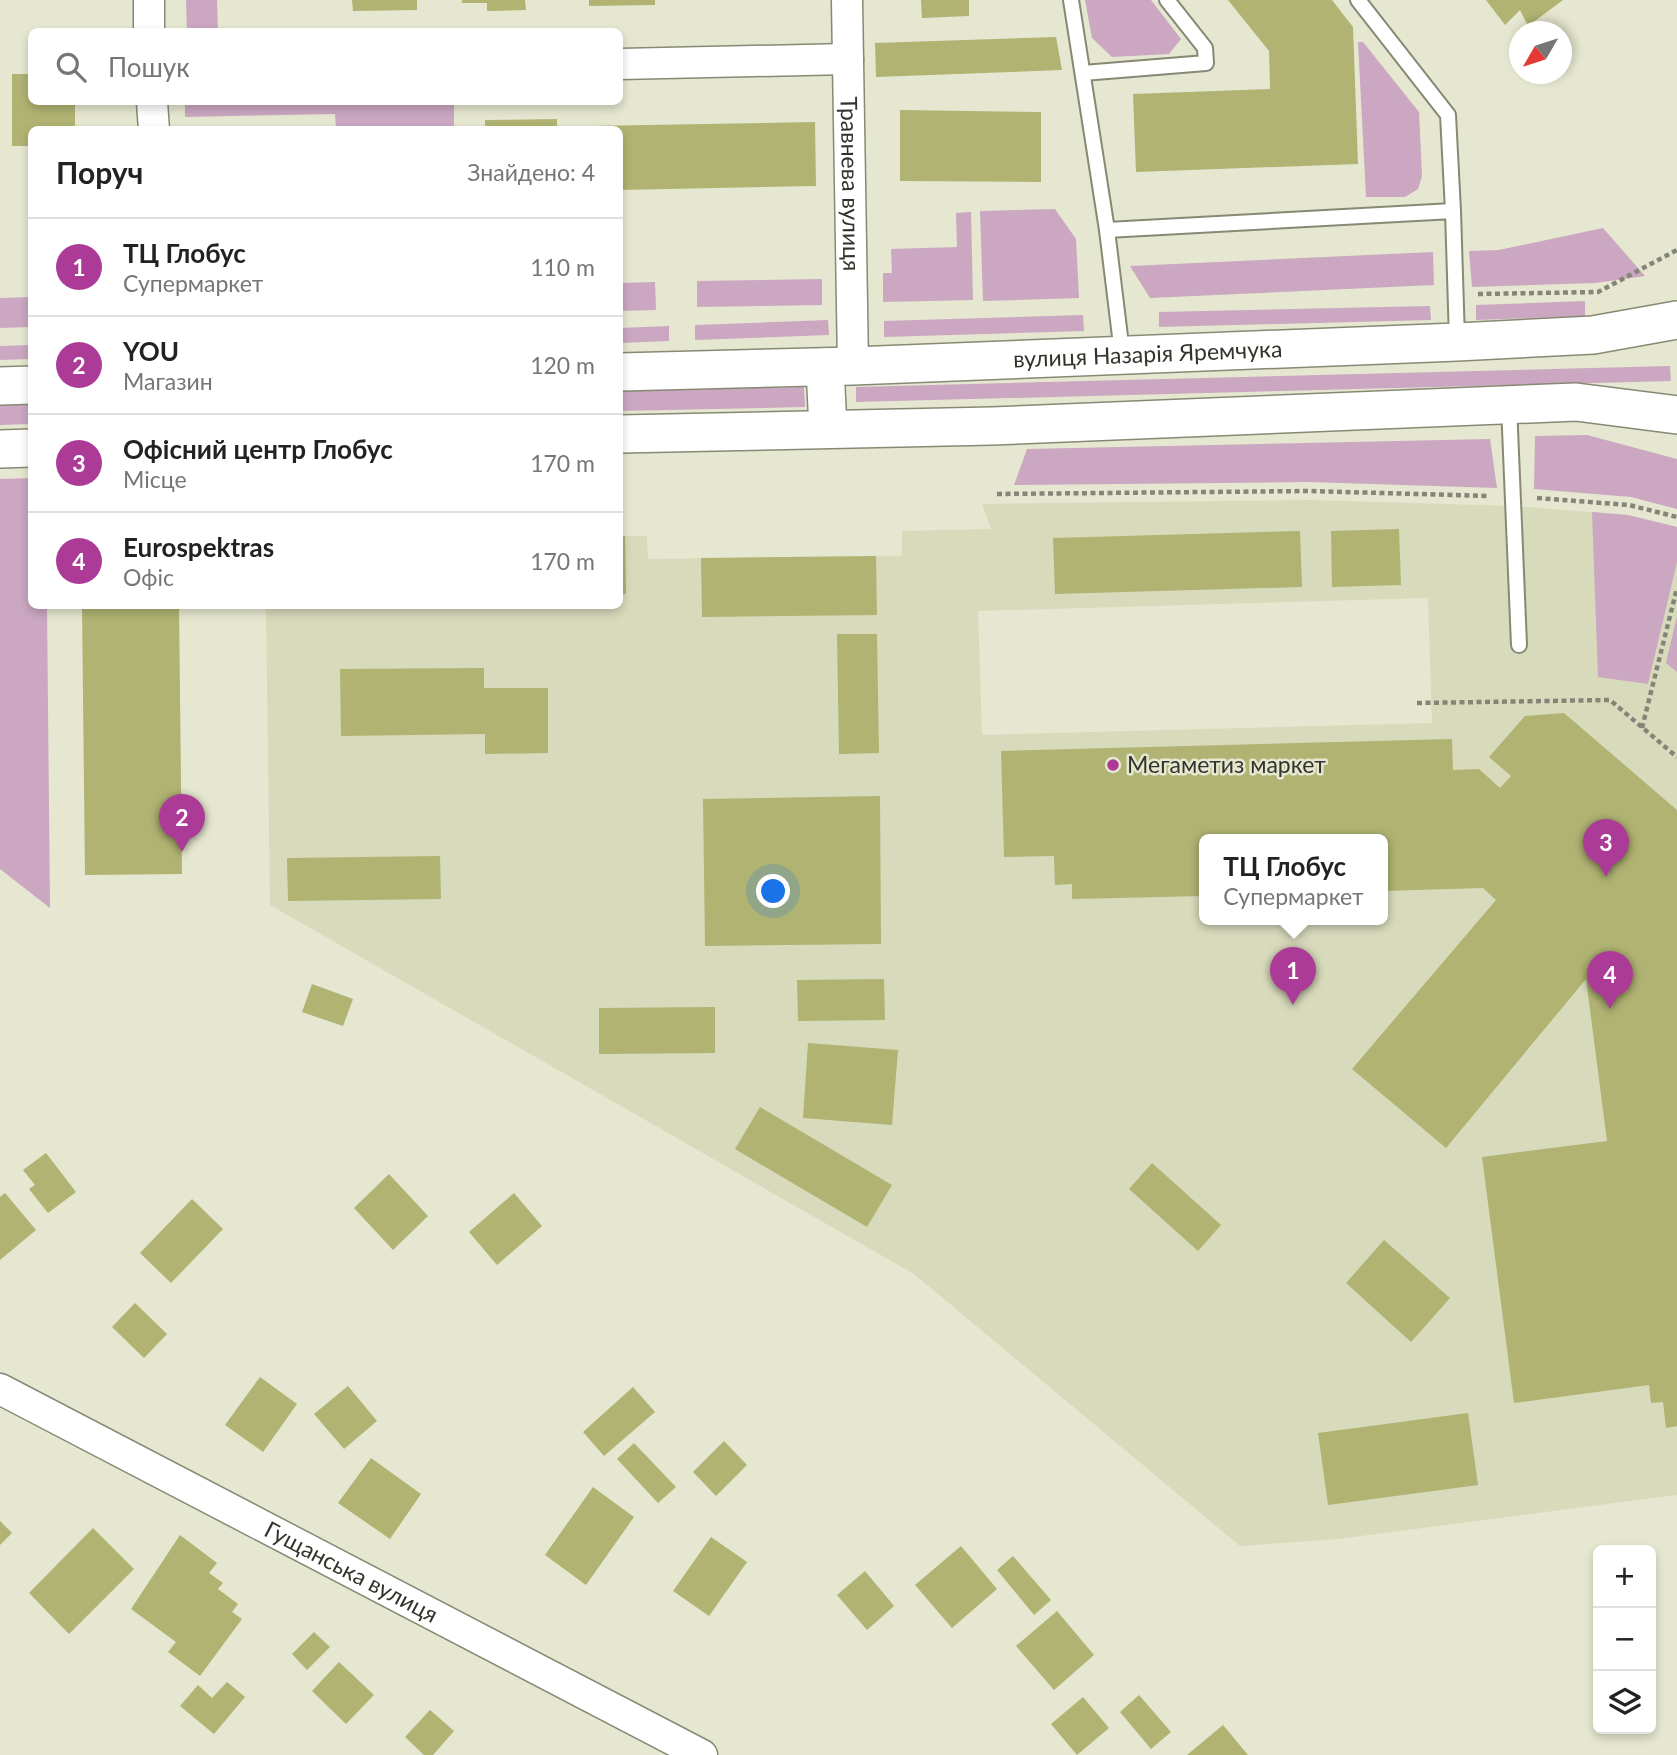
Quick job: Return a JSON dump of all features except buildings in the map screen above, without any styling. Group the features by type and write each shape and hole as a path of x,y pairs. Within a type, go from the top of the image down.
{"street":[{"path":"149,0 149,28"},
{"name":"Травнева вулиця","path":"839,367 848,59 847,0"},
{"path":"623,64 848,59"},
{"path":"152,105 154,126"},
{"name":"вулиця Назарія Яремчука","path":"623,372 839,367 1122,353 1457,342 1593,335 1677,320"},
{"path":"828,429 839,367"},
{"path":"0,386 28,385"},
{"path":"623,434 992,426 1576,402 1677,415"},
{"path":"0,449 28,448"},
{"name":"Гущанська вулиця","path":"0,1389 702,1755"}],"lane":[{"path":"1071,0 1107,230 1122,353"},
{"path":"1083,73 1206,63 1205,48 1167,0"},
{"path":"1358,0 1448,115 1457,342"},
{"path":"1107,230 1453,211"},
{"path":"1509,405 1519,645"}],"path":[{"path":"1455,294 1598,292 1677,250"},
{"path":"997,494 1309,491 1514,497 1629,505 1677,517"},
{"path":"1642,727 1677,587"},
{"path":"1417,703 1610,700 1675,755 1677,748"}],"shaded area":[{"path":"186,0 217,0 218,28 187,28"},
{"path":"1085,0 1151,0 1181,39 1169,54 1112,57 1092,38"},
{"path":"1358,42 1363,42 1419,112 1422,176 1418,189 1405,197 1366,197"},
{"path":"185,105 454,105 454,126 336,126 335,114 185,117"},
{"path":"1055,209 1076,239 1079,298 983,301 980,211"},
{"path":"971,212 973,300 883,302 883,273 892,273 891,249 957,247 956,213"},
{"path":"1603,228 1645,276 1595,283 1472,287 1469,251 1499,250"},
{"path":"1433,252 1434,285 1150,298 1130,266"},
{"path":"822,279 822,305 697,307 697,281"},
{"path":"655,282 656,310 623,311 623,283"},
{"path":"28,297 28,327 0,328 0,298"},
{"path":"1585,301 1585,316 1476,320 1476,305"},
{"path":"1430,306 1431,320 1159,327 1159,312"},
{"path":"1083,315 1084,331 884,337 884,321"},
{"path":"828,320 829,335 695,340 695,325"},
{"path":"669,326 669,341 623,343 623,328"},
{"path":"28,345 28,359 0,360 0,346"},
{"path":"1670,366 1671,381 856,402 856,387"},
{"path":"804,387 805,407 623,411 623,391"},
{"path":"28,404 28,424 0,425 0,405"},
{"path":"1587,435 1677,459 1677,509 1631,497 1534,489 1535,436"},
{"path":"1490,439 1497,488 1309,482 1014,485 1027,449"},
{"path":"28,478 28,609 47,609 50,908 0,869 0,479"},
{"path":"1309,500 1514,506 1628,515 1677,527 1677,1495 1338,1539 1240,1546 914,1274 270,905 266,609 623,609 623,536 647,536 648,559 902,556 902,531 991,529 982,504","holes":["1428,598 1432,723 982,735 978,611"]},
{"path":"1592,512 1628,515 1677,527 1677,562 1648,684 1598,677"},
{"path":"1677,616 1677,672 1666,663"}],"place":[{"name":"Мегаметиз маркет","path":"1113,765"},
{"name":"YOU","path":"182,852"},
{"name":"Офісний центр Глобус","path":"1606,877"},
{"name":"ТЦ Глобус","path":"1293,1005"},
{"name":"Eurospektras","path":"1610,1009"}]}
